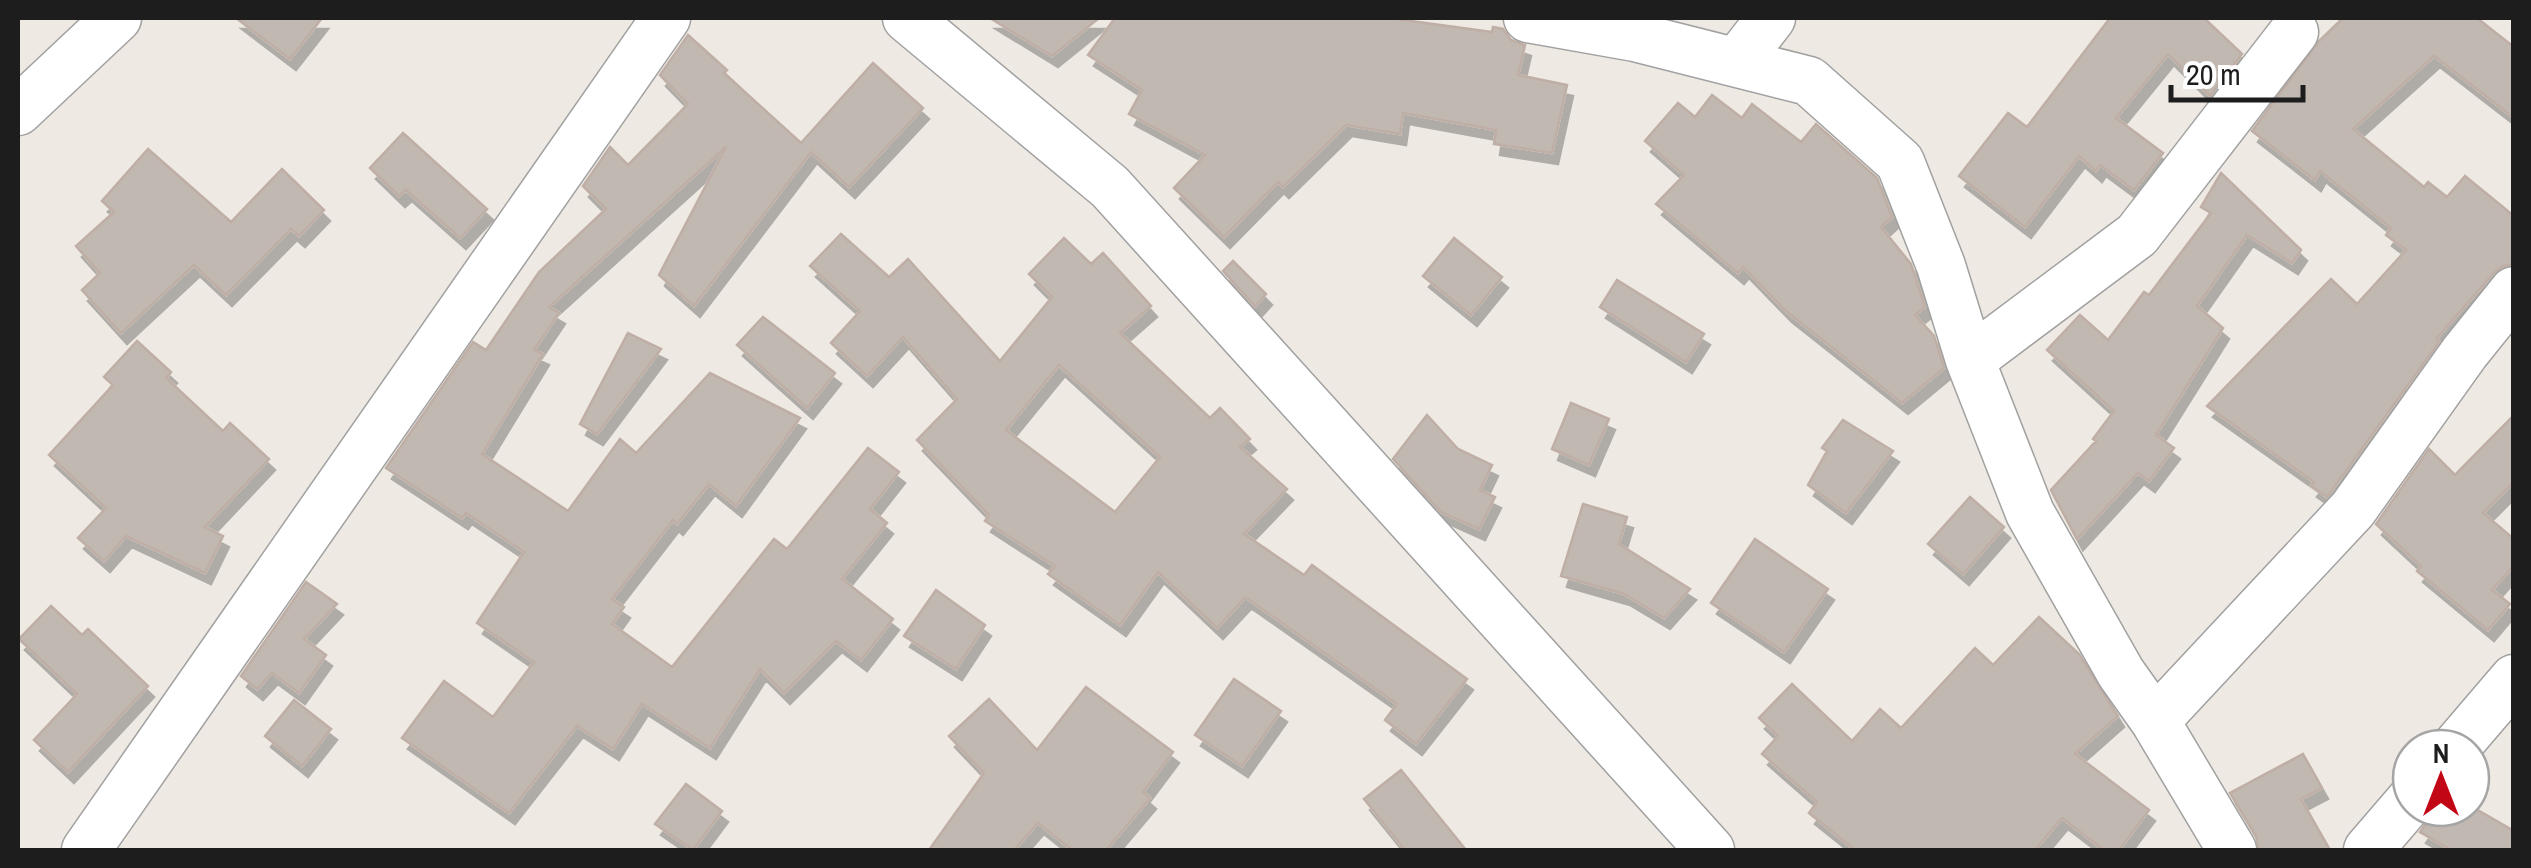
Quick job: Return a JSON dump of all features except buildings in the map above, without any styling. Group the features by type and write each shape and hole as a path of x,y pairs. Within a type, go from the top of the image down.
{"street":[{"path":"18,111 117,18"},
{"path":"86,850 666,18"},
{"path":"907,18 1110,188 1710,850"},
{"path":"1528,18 1636,36 1808,81 1900,162 1941,266 1970,360 2030,513 2121,673 2155,721 2232,850"},
{"path":"1738,62 1770,18"},
{"path":"1970,360 2137,234 2294,32"},
{"path":"2155,721 2353,509 2465,352 2514,291"},
{"path":"2472,728 2514,679"},
{"path":"2368,850 2391,823"}]}
